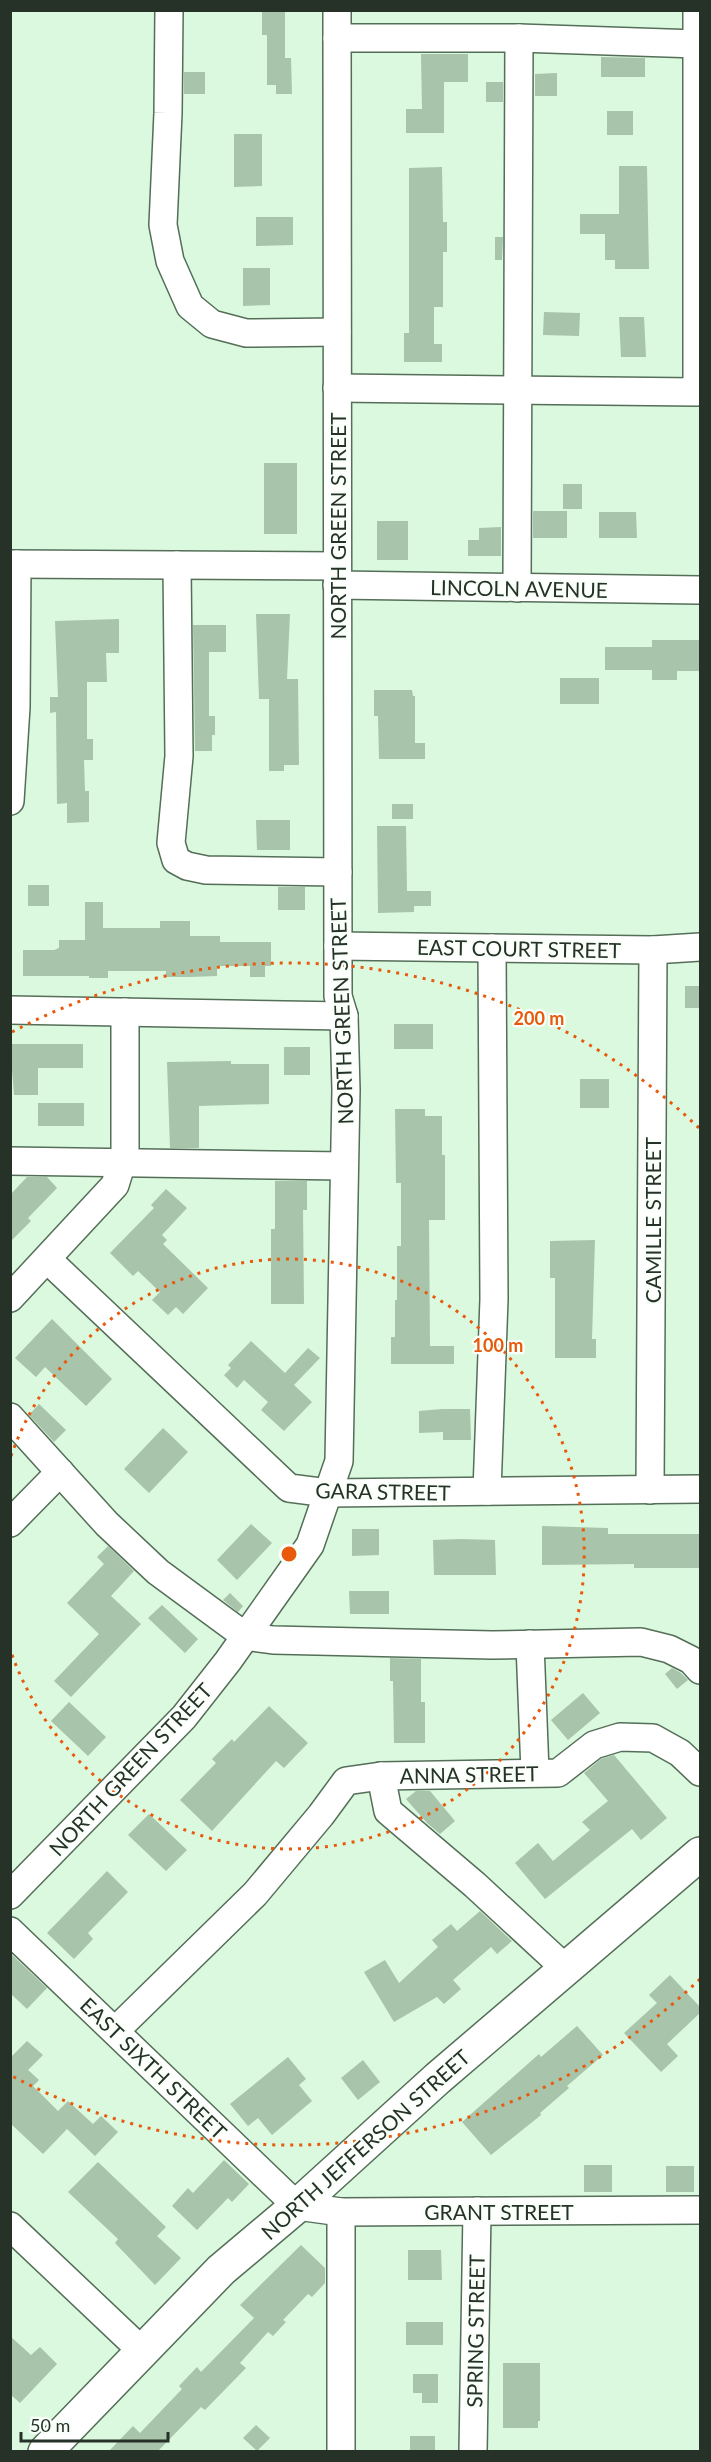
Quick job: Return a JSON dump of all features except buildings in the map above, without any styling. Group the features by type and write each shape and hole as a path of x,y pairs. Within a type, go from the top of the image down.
{"main road":[{"name":"NORTH JEFFERSON STREET","path":"52,2449 142,2351 221,2270 297,2206 438,2078 700,1854"}],"street":[{"path":"169,10 168,113 163,225 170,261 190,306 212,324 246,333 337,332"},
{"name":"NORTH GREEN STREET","path":"10,1895 184,1718 228,1661 310,1545 339,1461 344,1016 338,996 337,10"},
{"path":"337,388 697,392 697,10"},
{"path":"337,38 519,38 697,44"},
{"path":"517,588 519,38"},
{"path":"10,801 14,564"},
{"name":"LINCOLN AVENUE","path":"14,564 177,565 517,588 700,590"},
{"path":"177,565 179,756 171,843 176,860 187,866 206,870 338,872"},
{"name":"EAST COURT STREET","path":"338,946 653,950 700,947"},
{"path":"487,1491 494,1299 492,948"},
{"name":"CAMILLE STREET","path":"650,1490 653,950"},
{"path":"10,1010 344,1016"},
{"path":"10,1298 48,1260 115,1185 123,1163 125,1012"},
{"path":"10,1161 344,1166"},
{"name":"GARA STREET","path":"48,1260 289,1488 328,1493 700,1489"},
{"path":"10,1417 107,1524 158,1572 245,1635 273,1640 530,1644 641,1642 669,1649 697,1661"},
{"path":"10,1523 60,1472"},
{"path":"530,1644 535,1772"},
{"name":"ANNA STREET","path":"566,1969 475,1885 388,1811 381,1776 558,1773 594,1745 620,1737 653,1738 680,1753 700,1773"},
{"path":"115,2031 255,1894 321,1815 346,1781 381,1776"},
{"name":"EAST SIXTH STREET","path":"10,1931 297,2206"},
{"name":"GRANT STREET","path":"297,2206 341,2212 700,2210"},
{"name":"SPRING STREET","path":"473,2451 477,2211"},
{"path":"341,2212 341,2451"},
{"path":"10,2226 142,2351"}]}
